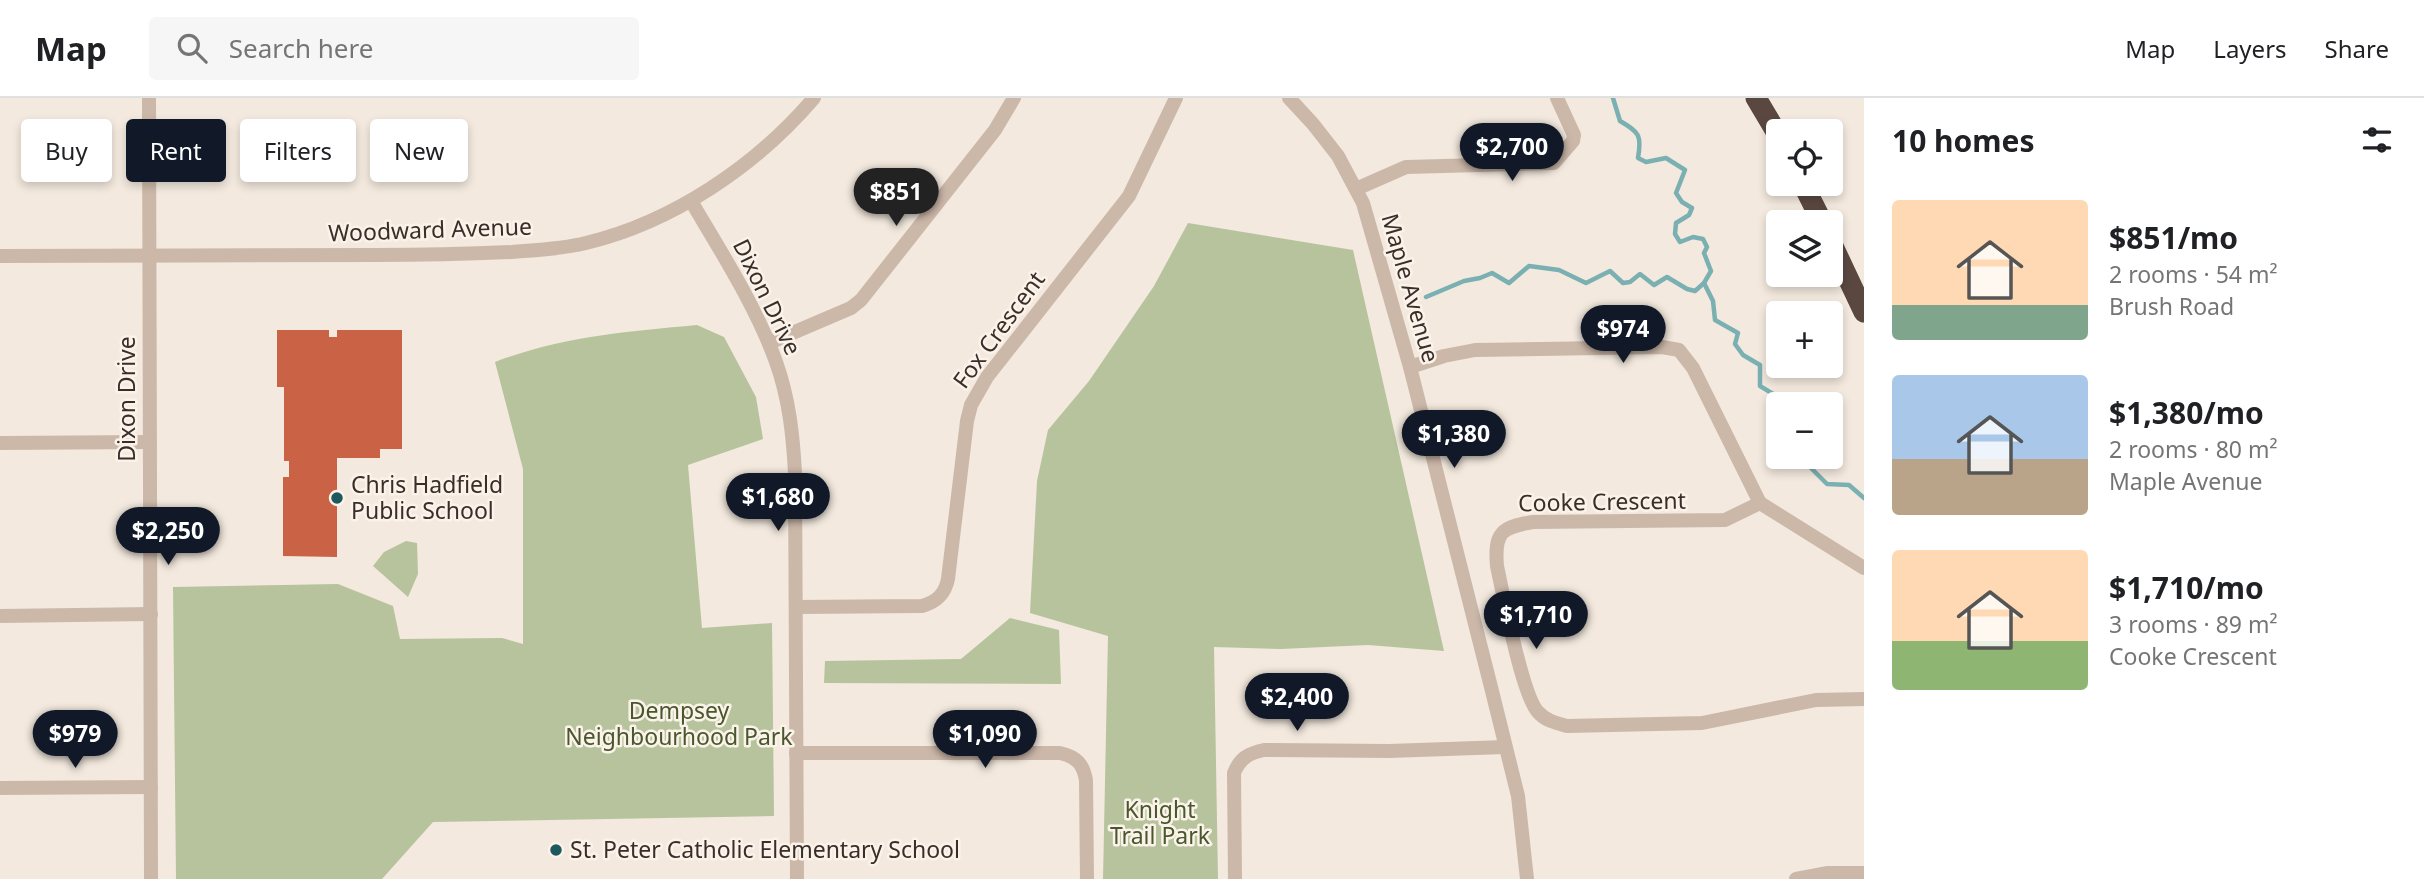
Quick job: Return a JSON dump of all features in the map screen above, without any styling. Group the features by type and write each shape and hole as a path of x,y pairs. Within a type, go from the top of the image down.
{"highway":[{"path":"1756,98 1768,119"},
{"path":"1843,268 1864,312"}],"street":[{"name":"Dixon Drive","path":"149,98 152,879"},
{"name":"Woodward Avenue","path":"0,256 467,254 554,249 587,243 645,222 691,201 754,158 796,119 814,98"},
{"path":"769,343 851,308 861,300 995,130 1014,98"},
{"name":"Fox Crescent","path":"796,607 922,606 938,600 948,579 963,443 971,405 987,377 1129,196 1176,98"},
{"name":"Maple Avenue","path":"1289,98 1330,145 1363,203 1410,368 1518,796 1527,879"},
{"path":"1356,189 1406,167 1554,163 1573,141 1574,135 1557,98"},
{"name":"Dixon Drive","path":"691,201 769,343 786,397 794,444 797,879"},
{"path":"1410,368 1444,356 1475,350 1662,347 1679,350 1693,368 1760,503 1864,568"},
{"path":"0,443 150,442"},
{"name":"Cooke Crescent","path":"1760,503 1725,520 1533,522 1507,527 1501,534 1495,551 1497,566 1523,675 1534,706 1539,714 1550,721 1567,726 1702,723 1816,700 1864,699"},
{"path":"0,616 151,614"},
{"path":"1235,879 1234,773 1242,759 1252,752 1505,747"},
{"path":"796,753 1019,753 1071,756 1079,761 1086,780 1087,879"},
{"path":"0,788 151,787"},
{"path":"1796,879 1828,873 1864,873"}],"green space":[{"name":"Knight Trail Park","path":"1188,223 1353,250 1444,651 1368,645 1281,649 1214,647 1218,879 1103,879 1108,636 1030,613 1037,481 1048,430 1089,381 1154,286"},
{"name":"Dempsey Neighbourhood Park","path":"697,325 724,337 756,397 763,439 688,465 702,628 772,623 774,816 433,822 382,879 176,879 173,587 338,584 393,606 400,639 502,638 523,644 523,469 495,362 570,341"},
{"path":"406,541 417,543 418,574 408,597 373,566 384,552"},
{"path":"1010,618 1059,630 1061,684 824,683 825,661 961,659"}],"building":[{"path":"277,330 329,330 329,337 337,337 337,330 402,330 402,449 380,449 380,458 337,458 337,557 283,556 283,477 289,477 289,461 284,461 284,387 277,387"}],"waterway":[{"path":"1613,98 1620,121 1638,135 1638,158 1646,162 1666,158 1685,170 1676,193 1682,202 1692,208 1689,215 1676,223 1675,234 1680,242 1693,237 1703,239 1707,247 1704,253 1711,271 1704,283 1713,301 1715,320 1738,333 1735,344 1743,355 1760,365 1760,386 1770,392"},
{"path":"1426,297 1492,273 1509,283 1529,266 1559,270 1586,283 1610,271 1623,283 1630,282 1640,274 1654,285 1667,277 1695,291 1704,283"},
{"path":"1812,469 1827,484 1849,485 1864,498"}],"place":[{"name":"Chris Hadfield Public School","path":"337,498"},
{"name":"St. Peter Catholic Elementary School","path":"556,850"}]}
